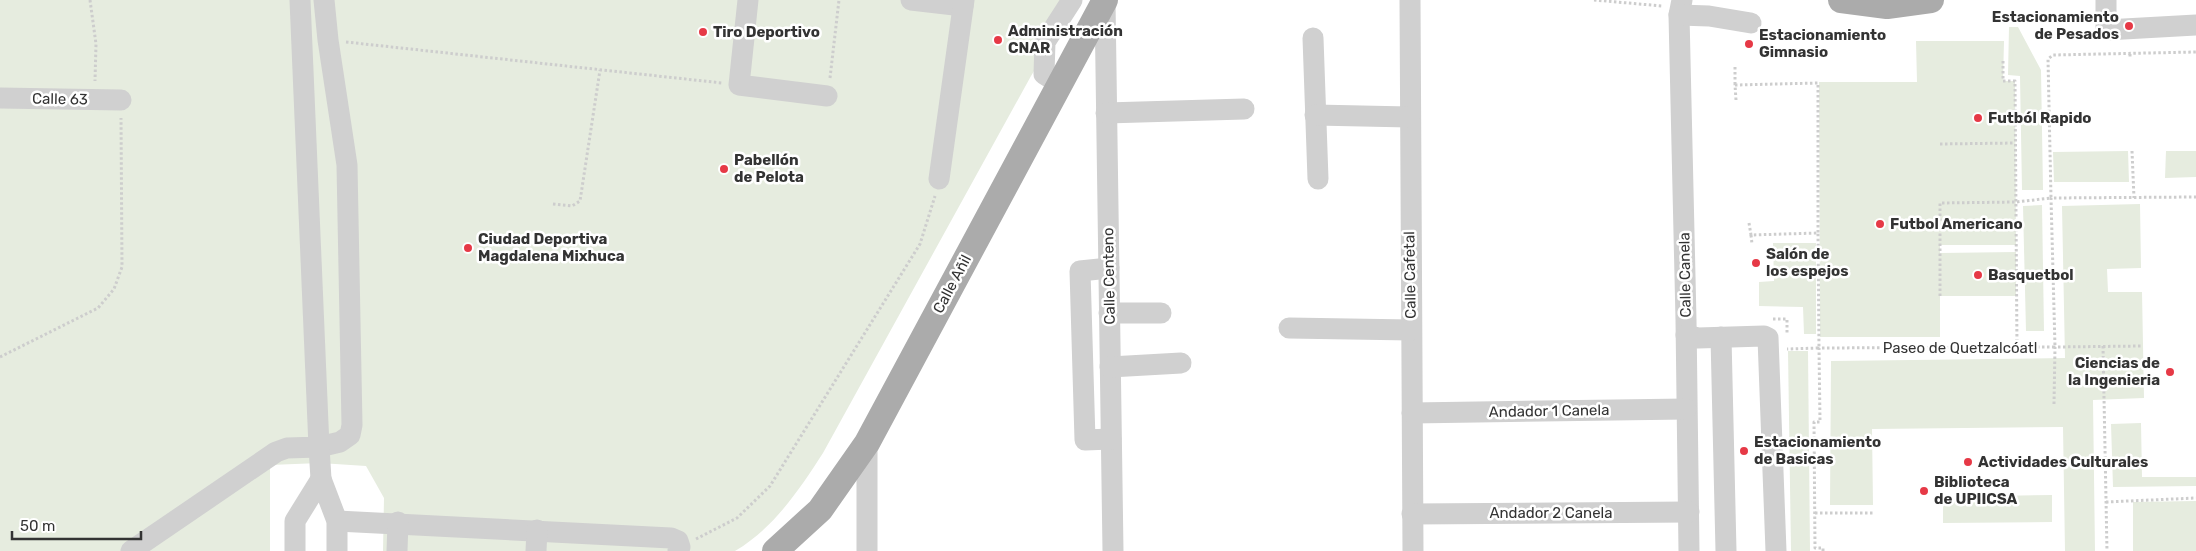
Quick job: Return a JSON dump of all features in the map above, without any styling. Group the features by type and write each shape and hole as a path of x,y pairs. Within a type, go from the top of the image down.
{"main road":[{"path":"1841,0 1887,6 1931,0"},
{"name":"Calle Añil","path":"775,551 820,510 867,443 1105,1"}],"street":[{"path":"300,0 321,479 337,521 338,551"},
{"path":"131,551 276,452 287,448 319,447 340,442 350,435 352,425 347,165 328,40 324,0"},
{"path":"748,0 739,85 827,96"},
{"path":"911,0 964,3 939,179"},
{"path":"1060,84 1044,74 1045,42 1072,0"},
{"name":"Calle Cafetal","path":"1410,0 1409,116 1413,551"},
{"path":"2106,0 2106,30 2196,25"},
{"name":"Calle Centeno","path":"1105,1 1113,551"},
{"path":"1681,7 1709,16 1751,23"},
{"name":"Calle Canela","path":"1681,7 1689,551"},
{"path":"1313,38 1318,179"},
{"name":"Calle 63","path":"0,98 121,100"},
{"path":"1106,113 1244,109"},
{"path":"1315,115 1409,116"},
{"path":"1109,268 1080,271 1085,440 1111,439"},
{"path":"1109,313 1161,313"},
{"path":"1289,328 1411,330"},
{"path":"1686,335 1698,338 1764,336 1769,343 1776,551"},
{"path":"1721,337 1726,551"},
{"path":"1082,350 1110,358 1181,363"},
{"name":"Andador 1 Canela","path":"1412,413 1686,410"},
{"path":"867,443 867,551"},
{"path":"295,551 296,521 321,479"},
{"name":"Andador 2 Canela","path":"1412,514 1689,512"},
{"path":"337,521 398,522 671,538 678,540 679,549"},
{"path":"397,551 398,522"},
{"path":"536,551 538,530"}],"path":[{"path":"90,0 97,64 93,100"},
{"path":"827,96 839,0"},
{"path":"328,40 739,85"},
{"name":"Paseo de Quetzalcóatl","path":"1788,349 2055,347 2048,60 2053,55 2196,52"},
{"path":"2130,54 2130,59"},
{"path":"2003,61 2003,82 2015,81 2017,348"},
{"path":"1735,67 1736,100"},
{"path":"552,204 572,206 580,201 600,70"},
{"path":"1735,86 1818,82 1820,422 1814,422 1815,548 1823,548 1823,551"},
{"path":"0,357 98,308 114,289 122,267 121,100"},
{"path":"1940,144 2016,143"},
{"path":"2132,151 2134,198"},
{"path":"679,549 737,518 770,486 920,244 939,179"},
{"path":"1940,296 1940,203 2016,202 2051,198 2196,197"},
{"path":"1749,223 1752,244"},
{"path":"1751,235 1818,233"},
{"path":"2103,346 2107,551"},
{"path":"2054,404 2055,347 2143,346"},
{"path":"2106,502 2196,498"},
{"path":"1815,514 1873,513"}],"shaded area":[{"name":"Ciudad Deportiva Magdalena Mixhuca","path":"0,0 1077,0 1031,76 823,453 805,481 774,520 749,542 735,551 383,551 384,498 366,466 320,463 270,465 270,551 0,551"},
{"path":"2009,27 2018,27 2041,70 2043,190 2022,190 2020,76 2008,75"},
{"name":"Futbol Americano","path":"1916,41 2004,41 2003,81 2015,81 2016,245 1940,245 1940,253 2016,252 2016,296 1940,296 1940,337 1820,337 1819,82 1917,82"},
{"path":"2128,151 2129,182 2054,182 2053,152"},
{"path":"2166,151 2196,151 2196,177 2165,178"},
{"path":"2140,204 2141,268 2107,269 2108,292 2142,292 2144,398 2093,400 2095,551 2065,551 2063,427 1872,429 1873,505 1830,505 1831,361 2065,358 2062,206"},
{"path":"2042,205 2044,331 2026,331 2023,206"},
{"path":"1773,243 1816,243 1816,334 1804,334 1803,307 1759,306 1759,282 1774,281"},
{"path":"1788,351 1808,351 1810,551 1791,551"},
{"path":"2141,423 2142,477 2196,477 2196,486 2113,487 2111,424"},
{"path":"2052,495 2052,522 1943,523 1943,497"},
{"path":"2196,501 2196,551 2133,551 2133,502"}],"place":[{"name":"Estacionamiento de Pesados","path":"2129,26"},
{"name":"Tiro Deportivo","path":"703,32"},
{"name":"Administración CNAR","path":"998,40"},
{"name":"Estacionamiento Gimnasio","path":"1749,44"},
{"name":"Futból Rapido","path":"1978,118"},
{"name":"Pabellón de Pelota","path":"724,169"},
{"name":"Futbol Americano","path":"1880,224"},
{"name":"Ciudad Deportiva Magdalena Mixhuca","path":"468,248"},
{"name":"Salón de los espejos","path":"1756,263"},
{"name":"Basquetbol","path":"1978,275"},
{"name":"Ciencias de la Ingenieria","path":"2170,372"},
{"name":"Estacionamiento de Basicas","path":"1744,451"},
{"name":"Actividades Culturales","path":"1968,462"},
{"name":"Biblioteca de UPIICSA","path":"1924,491"}]}
